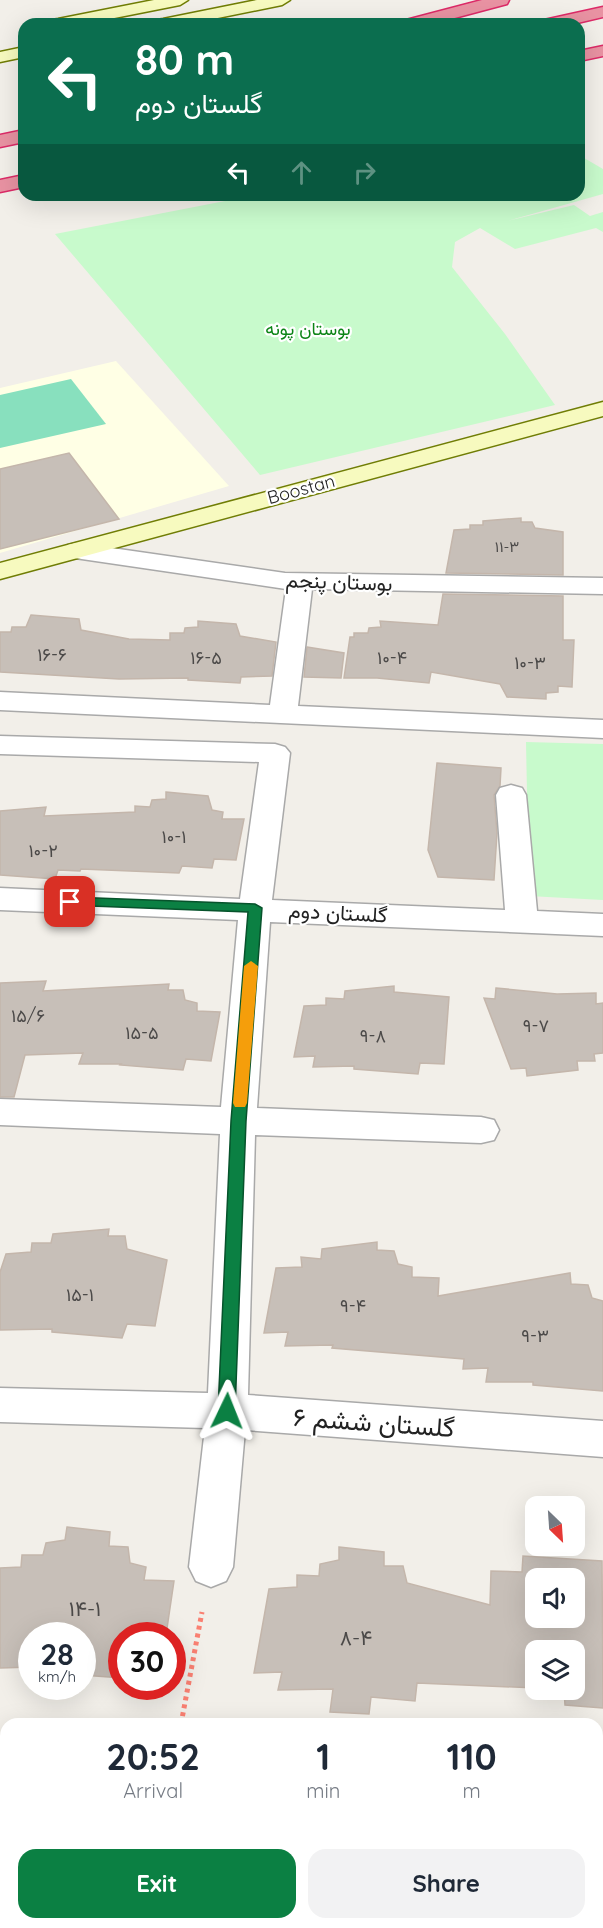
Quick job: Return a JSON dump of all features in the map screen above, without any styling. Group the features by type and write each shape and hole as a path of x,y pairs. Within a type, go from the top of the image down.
{"highway":[{"path":"434,18 501,0"},
{"path":"574,18 603,10"},
{"path":"585,55 603,51"},
{"path":"0,141 18,137"},
{"path":"0,186 18,182"}],"street":[{"path":"88,18 180,0"},
{"path":"193,18 282,0"},
{"path":"0,57 18,53"},
{"name":"Boostan","path":"0,571 603,409"},
{"name":"بوستان پنجم","path":"77,551 300,581 603,586"},
{"path":"283,715 300,581"},
{"path":"0,701 603,729"},
{"path":"0,745 275,753 259,864 238,1121 227,1411 211,1567"},
{"path":"511,795 522,921"},
{"name":"گلستان دوم","path":"0,899 255,908 603,925"},
{"path":"0,1112 481,1130"},
{"name":"گلستان ششم ۶","path":"0,1405 227,1411 603,1439"}],"path":[{"path":"182,1718 211,1567"}],"shaded area":[{"path":"116,361 229,486 0,553 0,388"}],"green space":[{"name":"بوستان پونه","path":"585,158 603,169 603,194 585,199"},
{"name":"بوستان پونه","path":"225,201 578,201 507,221 574,205 590,216 603,212 603,232 596,228 515,249 480,228 455,242 452,267 505,334 555,405 260,475 55,234"},
{"path":"71,379 106,424 0,448 0,395"},
{"path":"526,742 603,744 603,900 529,896"}],"building":[{"path":"69,453 119,519 0,549 0,469"},
{"path":"521,518 521,522 532,522 535,528 563,532 563,575 446,573 454,530 470,529 470,525 483,525 483,521"},
{"path":"443,594 563,596 563,640 574,640 572,687 558,686 558,692 546,693 546,699 507,697 500,684 431,672 429,683 377,678 344,678 350,637 354,637 354,633 368,633 369,628 381,627 380,621 438,625"},
{"path":"31,615 79,619 81,630 129,639 170,640 170,633 184,633 185,628 198,627 198,621 236,624 240,636 276,642 272,676 241,677 240,683 188,680 188,678 119,679 0,672 0,632 11,632 12,627 26,627"},
{"path":"307,647 344,653 341,678 304,677"},
{"path":"437,763 501,768 500,786 494,795 497,833 494,880 438,877 428,850"},
{"path":"166,792 208,796 212,810 223,812 222,819 244,819 236,860 214,859 212,868 182,866 179,873 81,869 80,871 58,870 55,879 0,875 0,811 46,807 44,816 135,812 135,806 150,807 152,800 166,799"},
{"path":"46,981 43,991 169,984 168,990 183,990 185,1000 197,1003 197,1011 220,1012 211,1061 186,1059 183,1070 121,1064 79,1064 83,1053 25,1055 14,1097 0,1097 0,983"},
{"path":"394,986 394,992 449,997 444,1064 420,1063 418,1074 354,1069 354,1066 313,1067 315,1056 294,1057 304,1006 326,1005 326,998 344,999 345,991"},
{"path":"496,988 557,994 596,993 596,1004 603,1003 603,1053 594,1054 595,1061 577,1061 578,1070 527,1076 526,1068 511,1069 484,998 495,999"},
{"path":"109,1229 108,1236 125,1236 127,1249 167,1260 155,1326 127,1324 122,1338 52,1332 52,1329 0,1330 0,1272 6,1254 31,1252 32,1243 51,1243 53,1234"},
{"path":"377,1242 377,1250 394,1251 398,1264 412,1267 412,1277 439,1278 438,1296 570,1273 571,1284 588,1285 592,1298 603,1301 603,1391 533,1385 533,1382 486,1382 488,1368 463,1369 464,1359 332,1348 333,1345 285,1346 288,1332 264,1333 276,1268 302,1267 301,1257 321,1259 322,1249"},
{"path":"67,1527 110,1532 109,1546 128,1547 130,1563 146,1567 144,1580 174,1581 168,1622 108,1622 108,1677 96,1676 96,1622 18,1622 18,1667 0,1668 0,1568 21,1567 22,1555 43,1555 46,1543 65,1540"},
{"path":"339,1547 384,1552 384,1566 403,1566 407,1583 490,1605 491,1571 522,1572 523,1556 602,1561 603,1708 565,1705 565,1700 585,1700 585,1640 525,1640 525,1688 417,1683 415,1701 371,1697 369,1714 330,1712 333,1689 278,1690 282,1672 254,1673 269,1589 297,1587 297,1575 319,1576 320,1564 339,1560"}],"slow traffic":[{"path":"240,1103 251,966"}],"route":[{"path":"70,902 255,908 238,1121 227,1411"}]}
